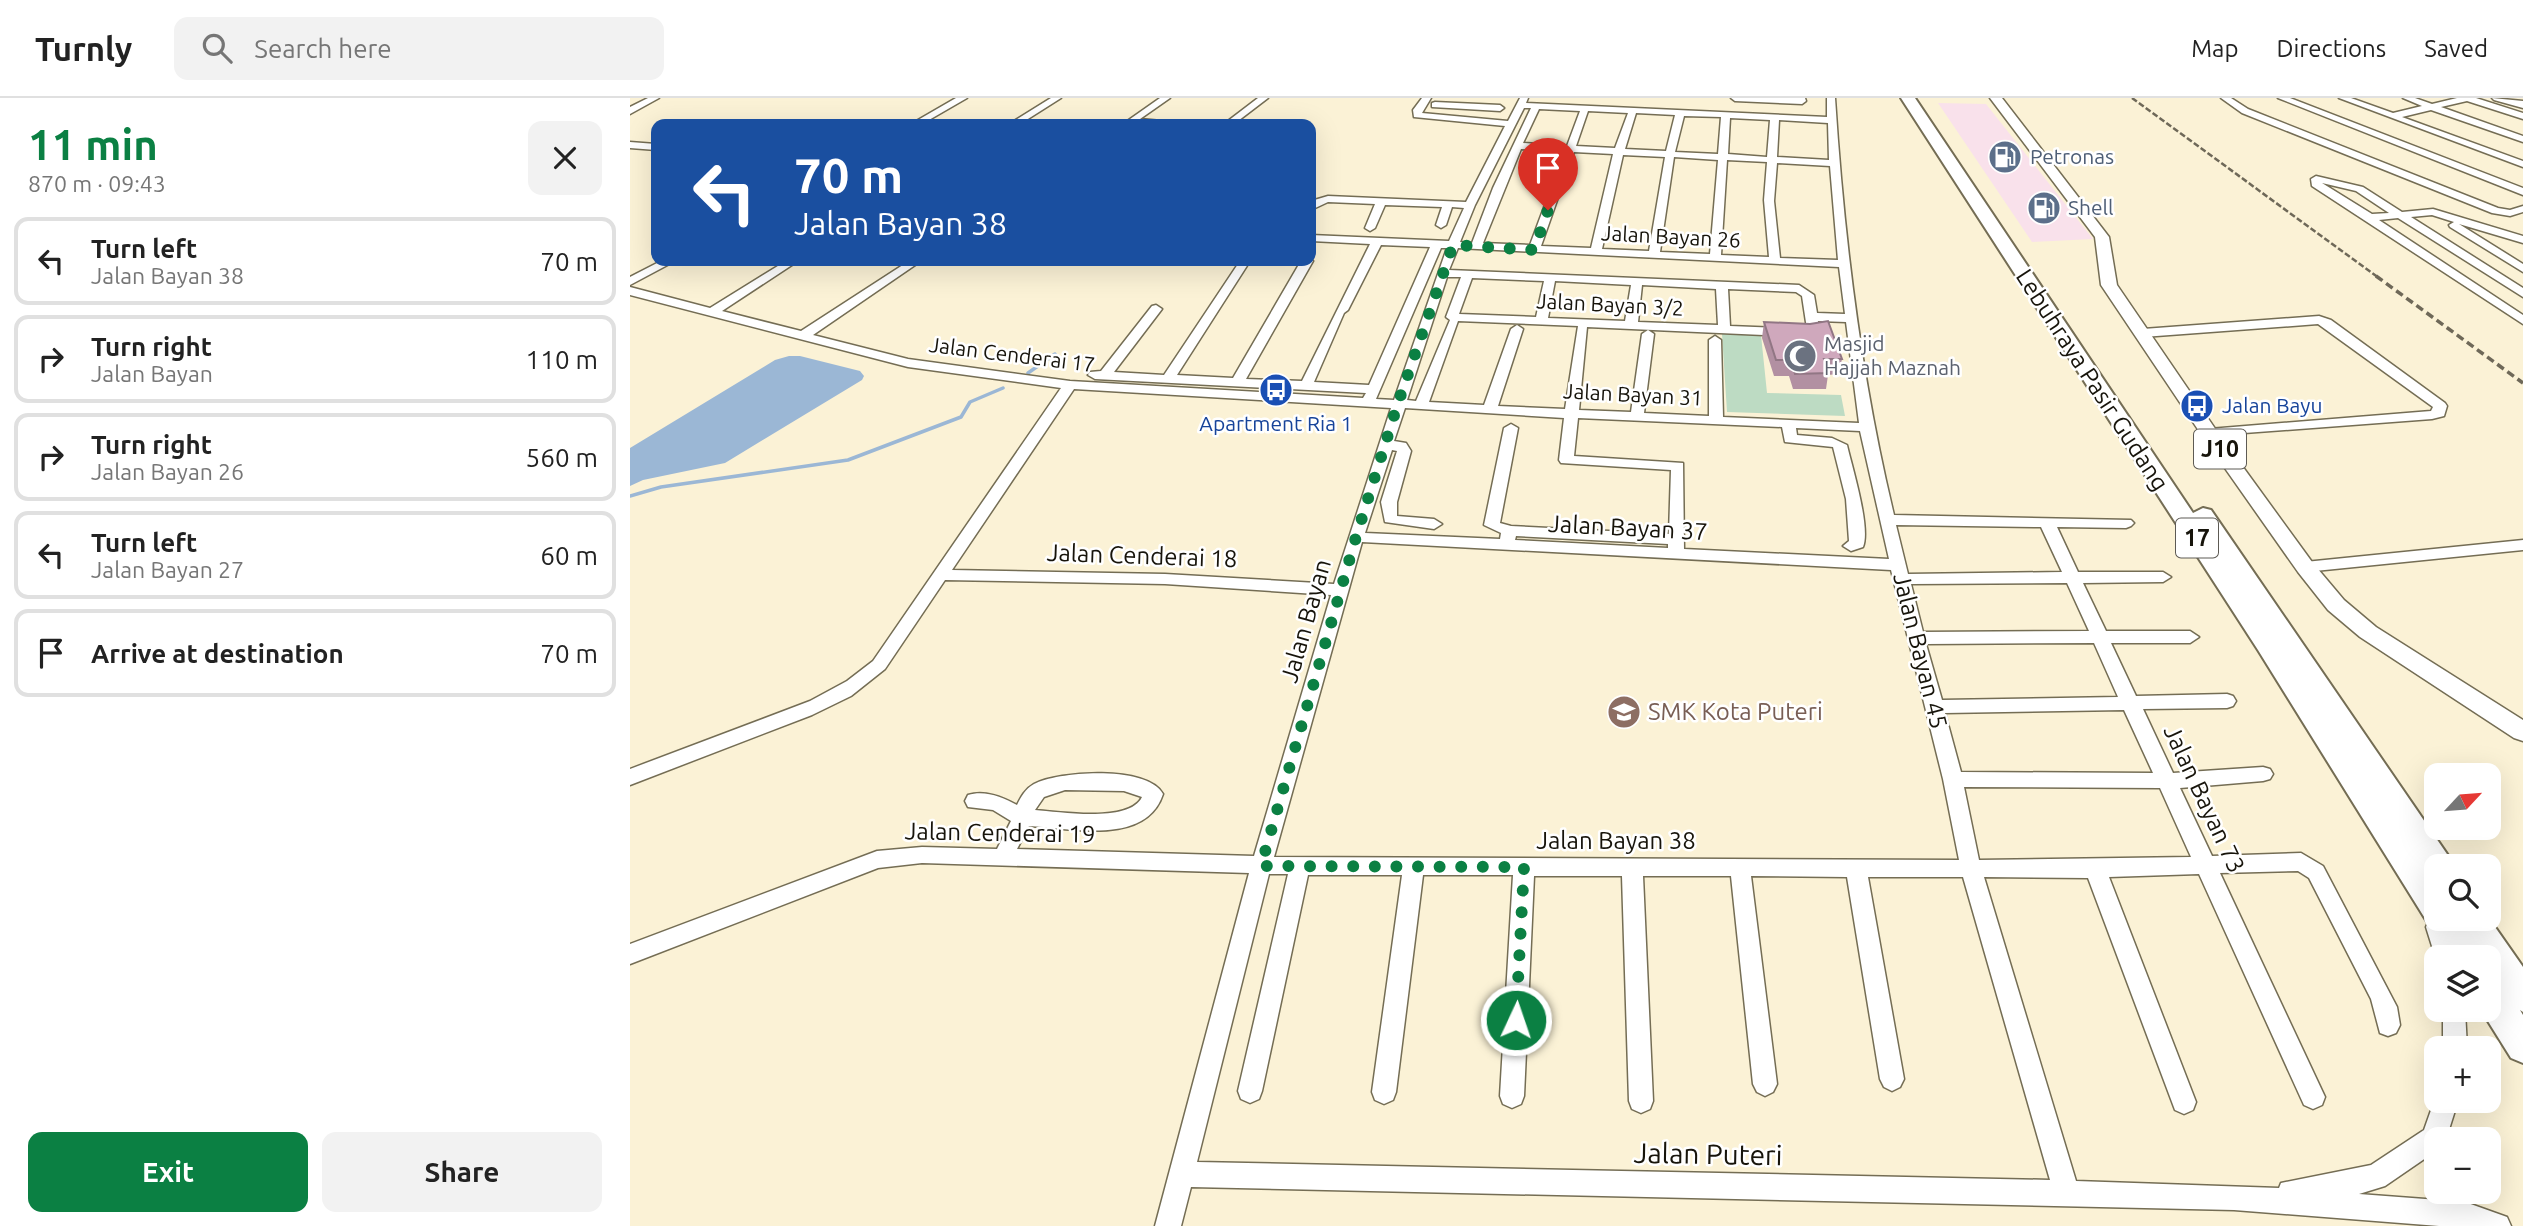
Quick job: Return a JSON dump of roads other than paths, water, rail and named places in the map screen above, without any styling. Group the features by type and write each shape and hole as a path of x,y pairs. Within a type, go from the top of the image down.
{"highway":[{"path":"1893,98 1939,146"},
{"name":"Lebuhraya Pasir Gudang","path":"1908,98 2267,644 2424,888"},
{"name":"Lebuhraya Pasir Gudang","path":"1923,98 2102,369 2291,643 2430,854"},
{"path":"2479,931 2511,989 2523,1046"}],"main road":[{"name":"J10","path":"1996,98 2101,234 2107,257 2109,285 2209,433 2305,567 2336,605 2368,632 2523,732"},
{"path":"2498,98 2523,103"},
{"path":"2511,98 2523,103"}],"street":[{"path":"630,101 636,98"},
{"path":"630,111 655,98"},
{"path":"925,119 963,98"},
{"path":"1022,119 1057,98"},
{"path":"1135,119 1166,98"},
{"path":"1235,119 1264,98"},
{"path":"1493,122 1505,98"},
{"path":"1737,98 1802,100"},
{"name":"Jalan Bayan 45","path":"1830,98 1832,163 1866,427 1899,572 1953,779 1971,869 2067,1194"},
{"path":"2225,98 2245,111 2504,213 2523,209"},
{"path":"2282,98 2523,192"},
{"path":"2343,98 2523,164"},
{"path":"2407,98 2523,139"},
{"path":"2309,136 2468,98 2523,116"},
{"path":"1500,108 1431,102 1417,110 1417,115 1511,124"},
{"path":"1522,102 1536,106 1831,120"},
{"name":"Jalan Bayan","path":"1168,1226 1261,866 1340,590 1398,403 1453,245 1522,102"},
{"path":"1476,246 1498,188 1536,106"},
{"path":"1534,250 1585,108"},
{"path":"1596,253 1619,151 1633,110"},
{"path":"1654,256 1670,154 1680,112"},
{"path":"1715,258 1726,114"},
{"path":"1774,117 1770,202 1776,261"},
{"path":"630,145 651,147"},
{"path":"1518,146 1832,163"},
{"path":"2523,293 2358,189 2316,179 2316,184 2523,320"},
{"path":"1316,204 1381,201 1470,205"},
{"path":"1370,228 1381,201"},
{"path":"1441,225 1448,204"},
{"path":"2433,212 2523,269"},
{"path":"2368,217 2433,212 2523,240"},
{"name":"Jalan Bayan 26","path":"1316,239 1844,264"},
{"path":"1306,386 1377,241"},
{"path":"630,777 835,699 858,684 879,665 942,575 1067,379 1105,375 1237,382 1306,386 1372,396 1437,244"},
{"path":"630,282 660,266"},
{"path":"712,312 785,266"},
{"path":"802,336 908,266"},
{"path":"1168,379 1242,266"},
{"path":"1237,382 1304,266"},
{"path":"1442,272 1806,291 1811,317 1852,318"},
{"name":"Jalan Bayan 3/2","path":"1468,274 1452,317 1631,325 1719,335 1811,332 1811,317"},
{"path":"2462,280 2523,276"},
{"path":"1541,321 1550,278"},
{"path":"1631,325 1637,282"},
{"path":"1716,420 1722,286"},
{"name":"Jalan Cenderai 17","path":"630,291 908,363 1067,379 1372,396 1398,403"},
{"path":"1105,375 1156,309"},
{"path":"2143,333 2319,320 2327,323 2440,406 2440,413 2432,415 2209,433"},
{"path":"1421,405 1453,323"},
{"path":"1490,408 1517,329"},
{"path":"1582,329 1566,460 1678,466 1674,546"},
{"path":"1637,416 1648,334"},
{"name":"Jalan Bayan 31","path":"1398,403 1866,427"},
{"path":"1788,423 1790,439 1840,445 1853,499 1857,543 1851,546"},
{"path":"1508,538 1492,525 1511,428"},
{"path":"1385,445 1401,446 1404,451 1389,502 1390,519 1434,524"},
{"path":"1853,499 1884,499"},
{"path":"1889,520 2126,523"},
{"name":"Jalan Bayan 73","path":"2047,523 2313,1097"},
{"name":"Jalan Bayan 37","path":"1356,537 1508,538 1674,546 1899,572 2073,580 2163,577"},
{"path":"2305,567 2523,545"},
{"name":"Jalan Cenderai 18","path":"942,575 1165,579 1340,590"},
{"path":"1916,638 2190,637"},
{"path":"1934,707 2227,701"},
{"path":"1953,779 2166,781 2263,774"},
{"path":"975,801 996,803 1023,818 1118,821 1136,816 1149,807 1153,794 1147,788 1129,784 1065,782 1040,788 1028,800 1023,818 1002,858"},
{"name":"Jalan Cenderai 19","path":"630,954 877,860 922,855 1261,866"},
{"name":"Jalan Bayan 38","path":"1261,866 2095,869 2301,862 2316,872 2381,995 2388,1025"},
{"path":"1250,1091 1300,866"},
{"path":"1384,1092 1414,866"},
{"path":"1512,1096 1524,867"},
{"path":"1632,867 1642,1101"},
{"path":"1740,868 1765,1084"},
{"path":"1856,868 1892,1079"},
{"path":"2095,869 2183,1102"},
{"name":"Jalan Puteri","path":"2234,1196 2329,1188 2376,1177 2434,1138 2442,1113"},
{"name":"Jalan Puteri","path":"1181,1174 2234,1196 2465,1215 2498,1226"}],"water":[{"path":"800,356 860,371 864,376 862,380 725,463 643,480 630,486 630,448 775,360"}],"waterway":[{"path":"1028,373 1055,354"},
{"path":"630,496 661,487 848,460 961,417 970,402 1003,388"}],"railway":[{"path":"2132,98 2379,278"},
{"path":"2376,276 2523,383"}],"place":[{"name":"Petronas","path":"2005,157"},
{"name":"Shell","path":"2044,208"},
{"name":"Masjid Hajjah Maznah","path":"1800,356"},
{"name":"Apartment Ria 1","path":"1276,390"},
{"name":"Jalan Bayu","path":"2197,406"},
{"name":"SMK Kota Puteri","path":"1624,712"}]}
